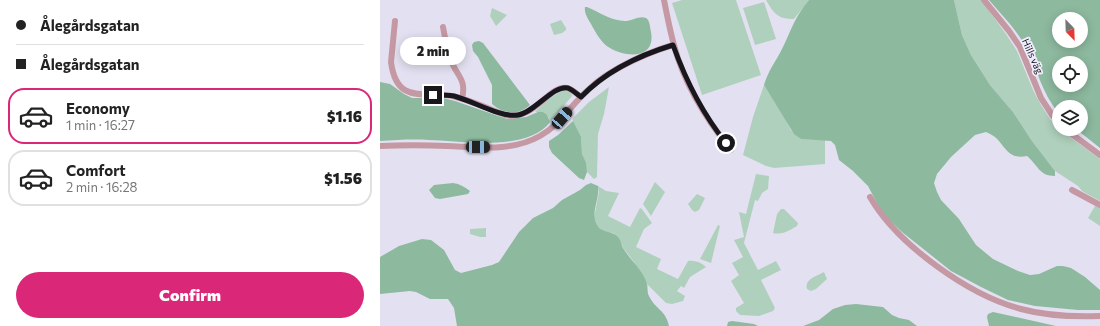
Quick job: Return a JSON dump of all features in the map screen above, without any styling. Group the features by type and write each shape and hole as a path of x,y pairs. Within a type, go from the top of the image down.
{"street":[{"path":"664,0 673,45 692,93 720,135 732,150"},
{"name":"Hills väg","path":"984,0 1017,43 1041,98 1052,115"},
{"path":"395,21 391,62 393,72 400,84 408,91 415,94 451,96 505,115 516,116 526,113 550,94 562,88 569,89 581,97"},
{"path":"443,27 450,59 463,82 464,89 462,99"},
{"path":"380,146 405,145 493,148 519,144 539,136 556,124 595,84 617,70 655,50 673,45"},
{"path":"1074,136 1100,155"},
{"path":"1072,190 1100,205"},
{"path":"870,197 882,216 908,241 944,270 975,290 1007,304 1034,312 1067,317 1100,316"}],"green space":[{"path":"682,0 736,0 761,75 702,95 672,3"},
{"path":"766,0 809,0 794,19 789,19 777,15"},
{"path":"809,0 954,0 962,35 971,55 990,85 1013,112 1032,141 1055,171 1055,176 1050,176 1042,172 1027,156 1021,157 1011,154 995,137 986,132 975,135 951,157 937,174 934,183 937,192 941,200 959,219 976,245 993,259 1030,275 1039,274 1057,266 1071,268 1085,277 1100,290 1100,310 1078,310 1035,306 1008,300 951,271 902,232 882,213 868,186 839,160 835,145 831,141 801,139 794,134 764,85 797,18"},
{"path":"954,0 981,0 1017,51 1033,90 1052,121 1052,136 1069,136 1100,159 1100,201 1082,191 1078,186 1055,171 1032,141 1013,112 990,85 971,55 962,35"},
{"path":"989,0 1100,0 1100,148 1085,136 1088,136 1088,100 1052,100 1052,103 1043,88 1024,44"},
{"path":"764,2 776,39 755,45 743,8"},
{"path":"585,7 620,21 627,21 641,17 646,18 649,22 651,32 649,47 645,52 639,54 624,54 610,48 601,41 586,16"},
{"path":"492,8 507,15 496,26 490,16"},
{"path":"561,20 566,30 562,33 554,35 550,24"},
{"path":"479,41 483,43 530,105 526,109 516,112 506,112 492,104 492,85 478,57 473,51 472,45 474,42"},
{"path":"380,82 390,84 412,98 443,98 507,119 526,117 538,112 543,112 547,115 550,122 540,131 526,138 493,143 417,140 380,141"},
{"path":"764,85 791,130 801,139 825,140 825,164 774,168 766,166 743,155 753,117"},
{"path":"609,87 604,114 598,134 597,177 594,179 587,172 582,154 581,138 574,126 573,118 589,102"},
{"path":"561,91 569,92 572,96 550,122 543,113 535,112 547,100"},
{"path":"573,121 581,137 582,154 586,163 587,172 584,180 579,178 552,153 549,147 549,141"},
{"path":"756,174 769,176 768,189 762,193 758,201 755,200 744,243 758,270 776,261 781,270 761,280 775,308 773,311 759,316 740,315 736,311 736,308 744,303 731,281 739,275 732,263 743,257 734,240 744,237 739,212 746,214"},
{"path":"655,182 665,192 651,216 643,204"},
{"path":"453,183 458,184 470,191 468,194 440,199 435,198 429,190 434,185"},
{"path":"591,183 598,186 598,196 594,216 597,225 599,228 612,233 619,238 623,248 643,274 647,284 648,295 663,313 669,326 457,326 454,308 448,299 430,299 416,292 410,291 380,294 380,257 399,246 422,239 431,240 444,250 455,270 461,273 492,265 499,262 519,232 533,218 553,208 562,200"},
{"path":"598,186 606,191 619,193 608,216 630,227 640,208 652,223 644,229 636,247 661,259 657,269 678,279 688,261 697,262 706,267 690,277 684,288 681,286 677,291 685,296 683,301 672,304 666,303 647,284 619,239 613,233 603,231 597,226 594,218 599,192"},
{"path":"697,194 705,198 699,210 695,212 688,204"},
{"path":"1095,206 1100,208 1100,226 1088,218"},
{"path":"781,209 784,209 798,223 797,226 783,233 773,233 777,214"},
{"path":"718,225 720,226 711,263 700,259"},
{"path":"486,228 486,237 470,234 470,229"},
{"path":"824,272 827,279 816,289 811,291 807,289 807,283 809,280"},
{"path":"856,304 883,307 892,315 909,320 917,326 803,326 819,320 833,309 845,305"},
{"path":"993,312 1056,326 989,326 987,317 988,314"},
{"path":"732,321 754,324 758,326 727,326 728,322"}],"route":[{"path":"433,95 455,96 505,115 520,115 526,113 550,94 562,88 569,89 581,97 588,89 617,70 655,50 673,45 692,93 726,143"}]}
